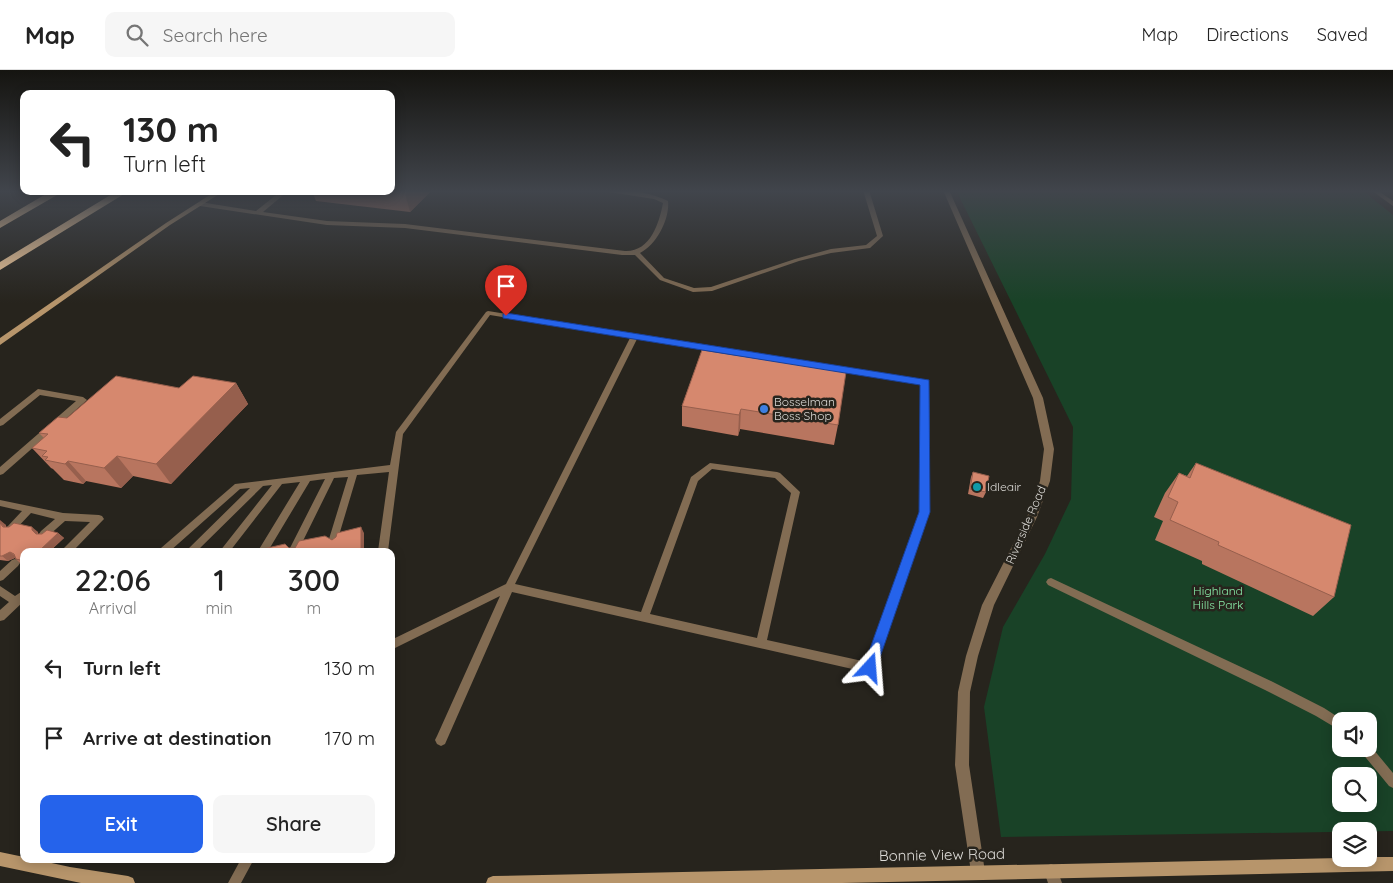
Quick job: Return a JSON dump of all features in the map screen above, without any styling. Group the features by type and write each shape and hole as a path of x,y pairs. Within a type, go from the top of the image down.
{"highway":[{"path":"0,267 64,228"}],"main road":[{"path":"0,342 163,228"},
{"path":"0,859 70,874 128,883"},
{"name":"Bonnie View Road","path":"493,883 978,872 1053,877 1393,864"}],"street":[{"name":"Riverside Road","path":"963,228 1038,398 1049,449 1045,482 1032,517 988,605 972,656 964,692 962,765 978,872"}],"lane":[{"path":"421,228 617,252 637,252 650,243 657,228"},
{"path":"637,252 662,279 693,290 712,289 797,260 830,251 868,247 880,236 878,228"},
{"path":"384,548 399,434 488,313 925,382 924,512 870,668 510,588 395,643"},
{"path":"441,740 510,588 635,336"},
{"path":"0,423 38,392 82,400 0,472"},
{"path":"644,617 694,479 710,466 777,476 796,492 761,644"},
{"path":"167,548 238,486 394,468"},
{"path":"334,539 354,472"},
{"path":"295,548 331,475"},
{"path":"265,548 307,478"},
{"path":"227,548 280,481"},
{"path":"194,548 260,484"},
{"path":"0,503 63,517 99,519 70,548"},
{"path":"12,527 29,510"},
{"path":"44,534 63,517"},
{"path":"0,577 15,563"},
{"path":"1051,582 1269,686 1332,720"},
{"path":"0,590 20,598 0,617"},
{"path":"1373,757 1393,782"},
{"path":"234,883 246,863"}],"green space":[{"name":"Highland Hills Park","path":"975,228 1393,228 1393,831 1377,831 1377,822 1332,822 1332,832 1001,837 984,707 1003,627 1045,554 1071,499 1073,427"}],"building":[{"name":"Bosselman Boss Shop","path":"702,350 846,372 838,425 741,409 739,415 682,406"},
{"path":"116,376 179,388 193,376 236,383 156,464 117,456 104,468 68,461 65,464 45,460 48,457 42,456 47,451 32,448 48,434 39,433 58,417 67,418"},
{"path":"1196,463 1351,525 1334,597 1218,545 1219,542 1170,520 1178,502 1168,497 1179,473 1190,478"},
{"name":"Idleair","path":"973,472 989,476 986,492 970,489"},
{"path":"0,523 3,527 9,527 14,523 32,527 36,534 42,534 47,530 58,533 42,548 20,548 20,560 16,559 14,554 10,552 0,556"},
{"path":"361,527 361,548 295,548 299,541 325,536 332,540 336,537 337,533"},
{"path":"285,544 289,548 267,548"}],"place":[{"name":"Bosselman Boss Shop","path":"764,409"},
{"name":"Idleair","path":"977,487"}],"route":[{"path":"506,316 925,382 924,512 870,668"}]}
